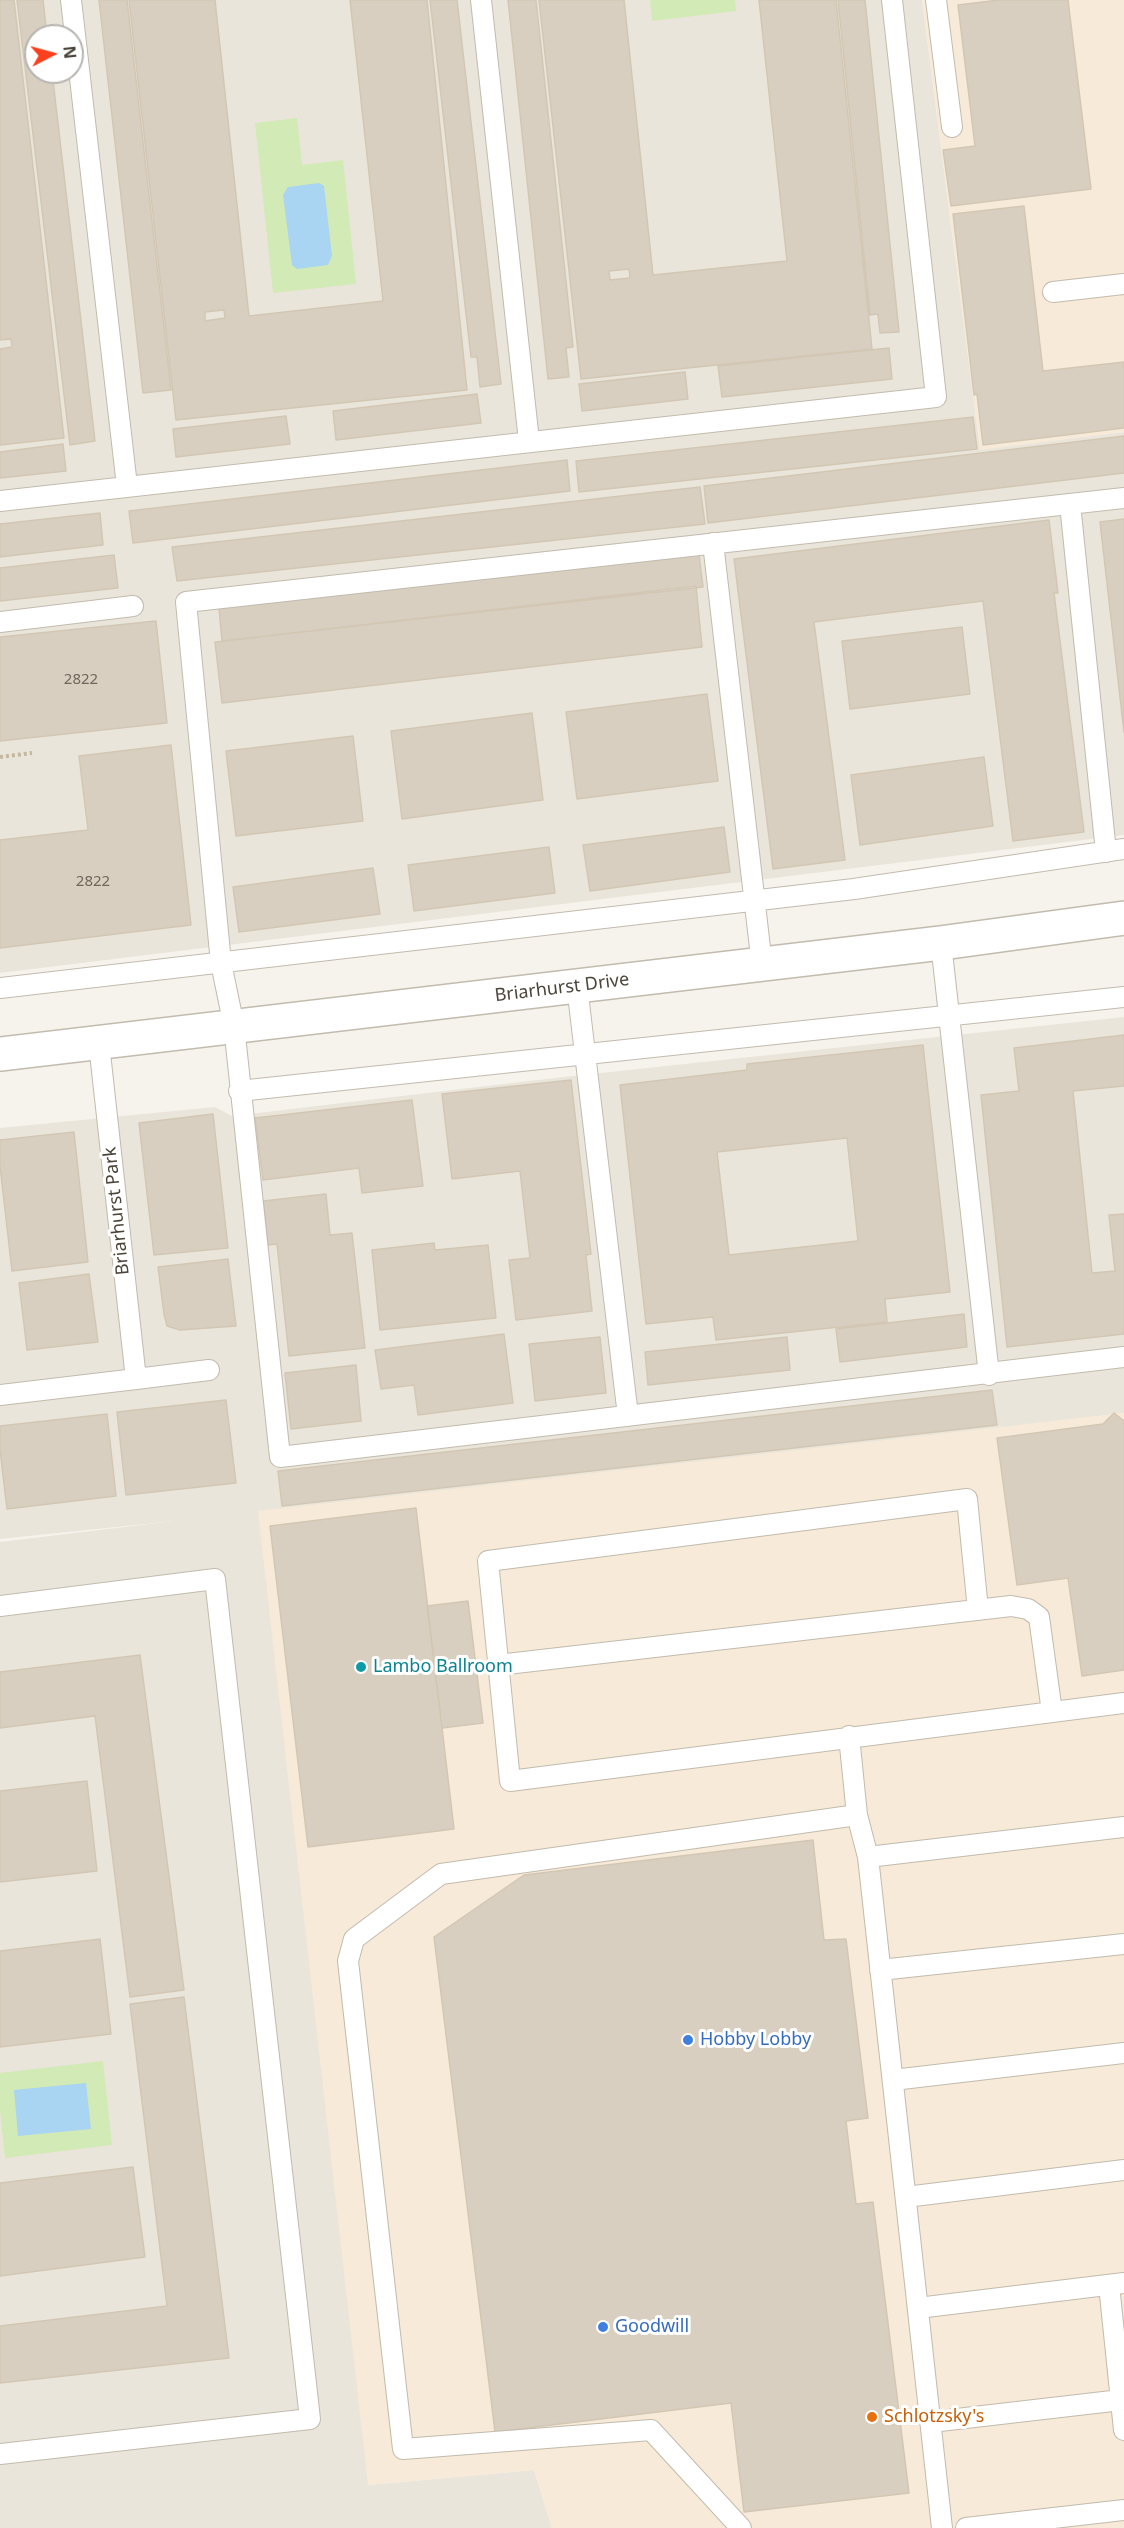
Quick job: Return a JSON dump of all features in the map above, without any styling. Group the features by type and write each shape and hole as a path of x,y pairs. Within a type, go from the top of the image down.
{"street":[{"name":"Briarhurst Drive","path":"0,1054 762,965 1124,918"}],"lane":[{"path":"71,0 127,486"},
{"path":"481,0 529,441"},
{"path":"0,501 936,397 892,0"},
{"path":"936,0 952,127"},
{"path":"1053,292 1124,284"},
{"path":"1124,498 186,602 221,963 234,1026 239,1091 280,1456 1124,1358"},
{"path":"0,988 854,889 1115,851 1070,504"},
{"path":"713,543 762,965"},
{"path":"0,622 133,606"},
{"path":"941,943 989,1375"},
{"path":"576,986 628,1416"},
{"path":"239,1091 1124,997"},
{"name":"Briarhurst Park","path":"99,1044 136,1379"},
{"path":"0,1395 209,1370"},
{"path":"978,1610 967,1499 488,1561 510,1781 849,1736 1124,1703"},
{"path":"0,1606 215,1580 310,2419 0,2454"},
{"path":"498,1665 1011,1606 1028,1609 1039,1617 1053,1712"},
{"path":"849,1736 857,1815 868,1857 942,2528"},
{"path":"741,2528 651,2430 403,2449 348,1961 354,1939 441,1874 857,1815"},
{"path":"868,1857 1124,1827"},
{"path":"880,1970 1124,1944"},
{"path":"893,2079 1124,2053"},
{"path":"906,2197 1124,2170"},
{"path":"918,2308 1116,2284 1124,2430"},
{"path":"931,2421 1121,2400"},
{"path":"966,2528 1124,2510"}],"path":[{"path":"0,757 32,753"}],"shaded area":[{"path":"0,0 922,0 980,449 1124,432 1124,835 0,973"},
{"path":"922,0 1124,0 1124,432 980,450"},
{"path":"1124,1017 1124,1413 633,1472 368,2485 534,2470 552,2528 0,2528 0,1542 174,1521 0,1539 0,1128 215,1107 232,1116 563,1077"},
{"path":"1124,1413 1124,2528 552,2528 534,2470 368,2485 258,1511"}],"green space":[{"path":"650,0 735,0 736,11 652,21"},
{"path":"297,118 302,165 343,160 356,284 273,293 255,123"},
{"path":"103,2061 112,2145 5,2158 0,2110 0,2073"}],"water":[{"path":"319,183 324,186 332,256 328,265 297,269 292,265 283,195 288,187"},
{"path":"86,2083 91,2129 18,2136 14,2090"}],"building":[{"path":"0,0 14,0 64,438 0,445 0,349 12,347 11,339 0,340"},
{"path":"17,0 43,0 46,24 24,24 24,59"},
{"path":"99,0 127,0 171,390 143,393"},
{"path":"129,0 215,0 249,316 383,301 350,0 427,0 467,390 176,420","holes":["224,310 225,318 205,321 205,312"]},
{"path":"430,0 457,0 501,384 480,387 477,357 471,357"},
{"path":"508,0 536,0 573,347 566,348 569,377 548,379"},
{"path":"539,0 624,0 653,275 787,261 759,0 836,0 872,349 581,379","holes":["629,269 630,278 610,280 609,271"]},
{"path":"838,0 865,0 899,332 880,333 878,314 870,315"},
{"path":"999,0 1068,0 1091,189 951,206 943,150 975,146 958,5"},
{"path":"27,84 53,84 95,441 70,445"},
{"path":"1024,206 1043,371 1124,362 1124,428 983,445 977,394 974,395 953,214"},
{"path":"889,348 892,379 722,397 718,366"},
{"path":"685,372 688,399 582,411 579,384"},
{"path":"477,394 481,423 336,440 333,411"},
{"path":"286,416 290,444 176,457 173,429"},
{"path":"973,417 977,449 579,492 576,461"},
{"path":"1124,436 1124,473 708,523 704,486"},
{"path":"63,444 66,471 0,478 0,452"},
{"path":"567,460 570,491 133,543 129,511"},
{"path":"700,487 705,524 177,581 172,547"},
{"path":"100,513 103,545 0,557 0,524"},
{"path":"1124,519 1124,732 1100,522"},
{"path":"1049,520 1058,593 1054,593 1084,832 1013,841 983,601 814,622 845,860 773,869 734,559"},
{"path":"114,555 118,588 0,601 0,568"},
{"path":"699,555 703,587 222,641 219,608"},
{"path":"696,586 702,647 222,703 215,642"},
{"path":"156,621 167,723 0,741 0,637"},
{"path":"962,627 970,694 850,709 842,641"},
{"path":"707,694 718,781 577,799 566,712"},
{"path":"532,713 543,800 402,819 391,731"},
{"path":"353,736 363,821 236,836 226,751"},
{"path":"171,745 191,925 0,948 0,840 88,830 79,756"},
{"path":"984,757 993,826 860,845 851,775"},
{"path":"724,827 730,872 590,891 583,845"},
{"path":"549,847 555,893 414,911 408,865"},
{"path":"373,868 380,914 239,932 233,887"},
{"path":"1124,1035 1124,1086 1073,1091 1092,1273 1115,1271 1109,1215 1124,1214 1124,1334 1007,1347 981,1095 1019,1091 1014,1048"},
{"path":"923,1045 950,1292 885,1299 887,1322 716,1340 713,1317 646,1324 620,1085 747,1070 747,1064","holes":["847,1138 858,1241 729,1255 717,1152"]},
{"path":"571,1080 591,1254 586,1255 592,1311 516,1320 509,1260 530,1258 520,1171 452,1179 442,1094"},
{"path":"412,1100 423,1186 362,1193 359,1168 263,1180 255,1118"},
{"path":"213,1114 228,1248 154,1255 139,1123"},
{"path":"74,1132 88,1262 12,1271 0,1166 0,1140"},
{"path":"326,1194 330,1235 352,1233 365,1348 289,1356 277,1244 268,1245 263,1201"},
{"path":"434,1243 435,1250 488,1245 496,1318 380,1330 372,1250"},
{"path":"228,1259 236,1326 180,1330 167,1326 158,1267"},
{"path":"89,1274 98,1342 27,1350 19,1283"},
{"path":"964,1314 967,1347 840,1362 836,1329"},
{"path":"504,1334 513,1403 418,1415 414,1385 381,1389 375,1350"},
{"path":"600,1337 606,1393 535,1401 529,1344"},
{"path":"787,1337 790,1370 648,1385 645,1352"},
{"path":"356,1365 361,1421 291,1429 285,1373"},
{"path":"992,1390 997,1425 282,1506 278,1471"},
{"path":"226,1400 236,1483 126,1495 117,1412"},
{"path":"1114,1413 1124,1421 1124,1670 1082,1676 1068,1578 1017,1585 997,1438 1103,1424"},
{"path":"107,1414 116,1496 7,1509 0,1450 0,1426"},
{"name":"Lambo Ballroom","path":"416,1508 454,1829 308,1847 270,1526"},
{"path":"468,1601 483,1723 442,1728 427,1606"},
{"path":"140,1655 184,1990 130,1997 95,1716 0,1728 0,1672"},
{"path":"87,1781 97,1871 0,1882 0,1791"},
{"path":"813,1840 824,1940 846,1939 868,2118 846,2121 856,2204 873,2202 909,2493 744,2512 731,2403 495,2432 434,1937 524,1875"},
{"path":"100,1939 111,2034 0,2047 0,1951"},
{"path":"184,1997 229,2358 0,2383 0,2326 167,2306 130,2004"},
{"path":"133,2167 145,2257 0,2276 0,2183"}],"place":[{"name":"Lambo Ballroom","path":"361,1667"},
{"name":"Hobby Lobby","path":"688,2040"},
{"name":"Goodwill","path":"603,2327"},
{"name":"Schlotzsky's","path":"872,2417"}]}
